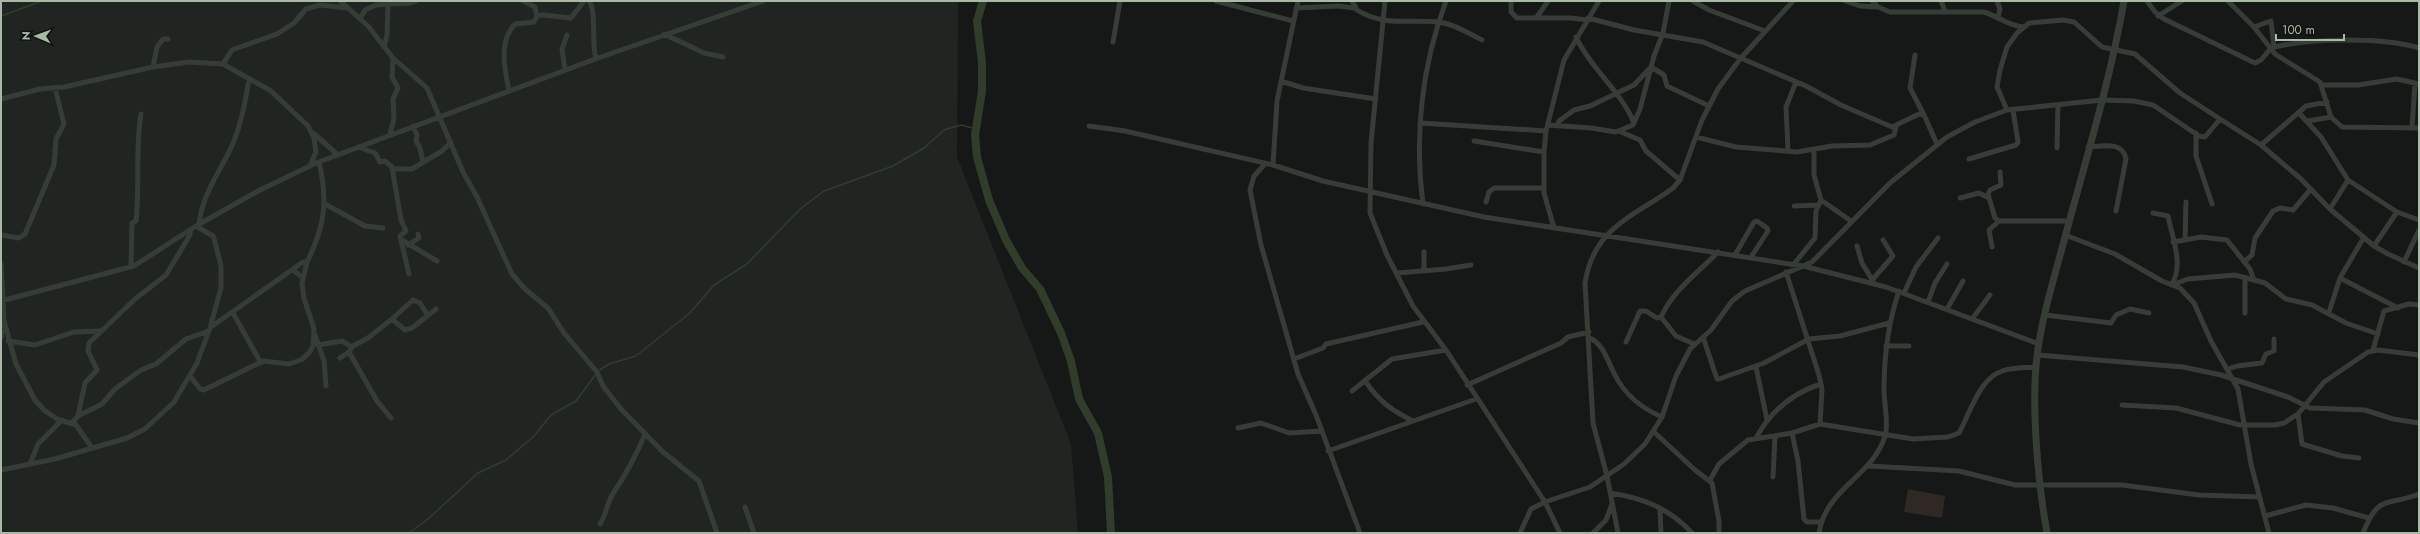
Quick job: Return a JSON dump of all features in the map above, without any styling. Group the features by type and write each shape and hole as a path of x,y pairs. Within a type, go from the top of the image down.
{"street":[{"path":"340,1 346,8 368,26 393,58 427,88 463,172 478,197 516,280 548,308 564,333 597,372 608,392 645,434 662,452 699,481 717,533"},
{"path":"360,20 365,10 376,5 416,1"},
{"path":"509,91 504,54 507,40 515,24 534,22 537,16 535,7 523,1"},
{"path":"537,16 543,15 571,18 584,1"},
{"path":"2,301 131,267 146,260 198,225 258,191 309,166 390,134 664,34 763,1"},
{"path":"1113,42 1120,1"},
{"path":"1216,1 1293,21"},
{"path":"1273,165 1274,126 1281,81 1298,1"},
{"path":"1352,1 1354,8"},
{"path":"1385,1 1382,22 1369,191 1370,213 1374,227 1423,322 1446,350 1476,399 1545,502 1560,533"},
{"path":"1423,204 1419,151 1420,122 1425,82 1438,22 1446,1"},
{"path":"1510,1 1510,10 1515,17 1588,19 1634,30 1663,33 1704,42 1796,82 1841,105 1896,127"},
{"path":"1537,17 1548,1"},
{"path":"1554,228 1544,188 1544,152 1546,132 1564,60 1576,37 1599,1"},
{"path":"1621,132 1634,123 1663,33 1669,1"},
{"path":"1693,1 1709,10 1765,31"},
{"path":"1618,533 1607,476 1593,423 1589,375 1589,335 1585,283 1591,259 1603,237 1669,191 1680,180 1709,106 1740,58 1793,1"},
{"path":"1846,1 1860,6 1878,7 1890,12 1984,12 1998,17 2007,25 2023,27"},
{"path":"1872,1 1878,7"},
{"path":"1941,1 1945,11"},
{"path":"1997,1 2000,9 1998,17"},
{"path":"2147,1 2158,16 2251,63 2261,60 2272,48 2323,40 2376,42 2419,48"},
{"path":"2158,16 2182,1"},
{"path":"2228,1 2254,27 2282,61 2322,85 2358,85 2397,79 2417,84 2412,128"},
{"path":"591,2 593,10 593,45 596,59"},
{"path":"2048,533 2041,486 2036,367 2037,355 2065,235 2102,100 2123,2"},
{"path":"384,47 387,35 388,4"},
{"path":"223,64 232,50 277,34 294,23 302,12 311,7 320,5 346,8"},
{"path":"1296,8 1339,6 1354,8 1382,22 1438,22 1453,26 1482,40"},
{"path":"1969,159 2016,145 2018,142 2010,110 1998,92 2000,70 2007,47 2023,27 2037,21 2069,20 2078,26 2098,45 2135,54 2180,93 2261,145 2311,189 2330,209 2374,246 2419,268"},
{"path":"2254,27 2271,20 2272,48"},
{"path":"664,34 704,53 723,56"},
{"path":"565,70 562,49 567,35"},
{"path":"1576,37 1589,61 1628,109 1634,123"},
{"path":"153,66 157,47 163,39 168,39"},
{"path":"1915,55 1910,88 1937,144"},
{"path":"390,134 394,120 393,98 398,88 392,77 393,58"},
{"path":"1,99 40,89 55,88 153,66 201,62 223,64 280,98 312,132 338,155"},
{"path":"1557,126 1574,110 1590,106 1634,85 1651,67"},
{"path":"1651,67 1664,75 1667,86 1709,106"},
{"path":"198,225 207,191 233,142 245,100 249,79"},
{"path":"1281,81 1303,88 1376,99"},
{"path":"1788,151 1786,107 1796,82"},
{"path":"2322,85 2331,117 2338,125 2345,128 2419,128"},
{"path":"1,235 20,238 25,234 54,166 55,142 63,129 64,120 56,98 55,88"},
{"path":"1520,533 1531,509 1545,502 1579,492 1607,476 1640,450 1654,432 1662,417 1676,376 1694,344 1703,337 1737,296 1786,272 1815,260 1890,183 1937,144 1975,122 2010,110 2102,100 2134,101 2153,105 2196,133 2205,137 2220,119"},
{"path":"2261,145 2288,119 2299,113 2306,106 2327,102"},
{"path":"2057,148 2058,105"},
{"path":"2299,113 2308,120 2348,180 2397,212 2419,220"},
{"path":"131,267 132,223 136,221 137,207 138,130 141,114"},
{"path":"1696,137 1736,148 1814,151 1832,146 1870,145 1894,135 1896,127 1919,114 1924,115"},
{"path":"2308,120 2331,117"},
{"path":"1420,122 1546,132"},
{"path":"1548,125 1621,132 1640,140 1646,151 1680,180"},
{"path":"413,126 417,135 416,141 420,148 423,162"},
{"path":"1089,126 1125,131 1273,165 1295,174 1491,219 1603,237 1751,257 1794,264 1873,281 2039,344"},
{"path":"309,166 316,152 312,132"},
{"path":"2196,133 2196,156 2212,204"},
{"path":"1474,141 1544,152"},
{"path":"392,170 406,170 423,162 442,151 450,142"},
{"path":"2088,147 2114,146 2125,151 2126,159 2116,211"},
{"path":"358,147 375,153 380,162 385,161 392,170 401,220 406,228 406,231 400,234 409,274"},
{"path":"1814,151 1814,175 1821,200 1851,222"},
{"path":"319,162 325,187 325,204 317,242 307,262 303,278 304,298 324,361 326,386"},
{"path":"1265,164 1252,180 1250,190 1251,204 1294,359 1360,533"},
{"path":"1999,221 1995,218 1988,191 2001,185 2000,172"},
{"path":"2330,209 2348,180"},
{"path":"1486,202 1489,192 1494,188 1544,188"},
{"path":"2244,262 2252,255 2255,238 2273,211 2280,208 2293,210 2311,189"},
{"path":"1960,198 1979,193 1989,198"},
{"path":"1794,264 1815,238 1818,205 1821,200"},
{"path":"2185,240 2186,202"},
{"path":"325,204 365,226 383,228"},
{"path":"1794,206 1818,205"},
{"path":"2374,246 2397,212"},
{"path":"2153,213 2168,216 2177,261 2177,276 2172,285"},
{"path":"1735,255 1754,222 1757,221 1767,228 1768,231 1751,257"},
{"path":"1992,247 1989,230 1999,221 2069,221"},
{"path":"1,470 55,459 124,439 145,429 170,407 184,390 210,330 220,296 221,266 213,236 198,225"},
{"path":"2404,262 2419,230"},
{"path":"78,416 85,383 97,370 87,347 100,331 135,299 166,275 181,252 190,231"},
{"path":"408,245 419,238 418,234"},
{"path":"2065,235 2114,254 2180,288 2194,303 2211,341 2235,380 2238,388 2259,497 2269,533"},
{"path":"2173,242 2211,237 2227,240 2244,262 2254,280"},
{"path":"2329,312 2340,278 2364,237"},
{"path":"1820,533 1821,522 1827,510 1841,490 1869,466 1886,436 1884,389 1886,346 1889,323 1901,292 1916,267 1938,238"},
{"path":"402,240 408,245 437,261"},
{"path":"1873,281 1893,256 1883,240"},
{"path":"1857,246 1862,263 1873,281"},
{"path":"1424,252 1424,270"},
{"path":"1661,317 1667,304 1682,286 1697,274 1718,252"},
{"path":"72,423 78,416 102,404 115,388 141,370 156,364 186,339 210,330 303,262 307,262"},
{"path":"1,264 3,319 1,338"},
{"path":"1397,273 1446,269 1471,264"},
{"path":"1928,302 1935,283 1947,264"},
{"path":"293,270 303,278"},
{"path":"1786,272 1809,339 1821,384 1820,424"},
{"path":"2172,285 2188,279 2227,275 2254,280 2268,284 2286,299 2312,304 2329,312 2346,323 2378,334"},
{"path":"2245,278 2245,313"},
{"path":"2340,278 2398,308"},
{"path":"1947,309 1963,281"},
{"path":"1972,319 1990,295"},
{"path":"340,358 392,319 413,300 420,303 427,314"},
{"path":"2373,350 2384,311 2409,304 2419,305"},
{"path":"392,319 405,330 412,328 427,314 436,309"},
{"path":"2046,315 2078,317 2086,320 2111,323 2116,315 2130,309 2149,313"},
{"path":"1626,342 1640,311 1646,311 1657,318 1661,317"},
{"path":"233,313 261,363"},
{"path":"1661,317 1676,336 1694,344"},
{"path":"3,319 8,341 16,364 36,400 44,410 61,421 72,423 80,428 92,448"},
{"path":"1294,359 1323,348 1326,344 1423,322"},
{"path":"1703,337 1717,379 1756,366 1809,339 1840,336 1889,323"},
{"path":"190,376 200,389 204,390 269,360 289,364 304,358 313,346 314,330"},
{"path":"8,341 35,345 74,332 100,331"},
{"path":"1467,385 1561,343 1568,337 1589,335 1601,345 1624,389 1649,411 1662,417"},
{"path":"2228,369 2237,366 2262,363 2266,354 2274,351 2274,339"},
{"path":"318,345 342,341 351,350 377,401 391,418"},
{"path":"1886,346 1909,346"},
{"path":"1352,391 1366,381 1381,366 1397,357 1429,354 1446,350"},
{"path":"2122,405 2176,408 2235,424 2275,425 2284,423 2298,414 2324,382 2373,350 2419,355"},
{"path":"2037,355 2183,367 2221,375 2288,397 2305,407 2315,409 2365,410 2394,419 2419,423"},
{"path":"1756,366 1767,420"},
{"path":"1710,480 1717,467 1737,447 1748,440 1792,433 1820,424 1886,436 1925,439 1948,437 1959,433 1982,389 1998,373 2010,369 2036,367"},
{"path":"1366,381 1377,397 1391,410 1413,421"},
{"path":"1756,438 1767,420 1793,396 1804,389 1821,384"},
{"path":"1328,451 1476,399"},
{"path":"2298,414 2302,444 2342,456 2359,458"},
{"path":"30,464 38,444 61,421"},
{"path":"1238,428 1261,424 1289,433 1322,431"},
{"path":"1654,432 1695,470 1710,480 1713,486 1719,533"},
{"path":"1792,433 1798,461 1804,519 1807,522 1821,522"},
{"path":"600,524 606,516 612,496 636,455 645,434"},
{"path":"1773,477 1775,436"},
{"path":"1869,466 1959,471 2015,485 2122,485 2198,495 2259,497"},
{"path":"1610,493 1639,498 1684,524 1692,533"},
{"path":"2363,533 2369,518 2381,504 2419,494"},
{"path":"1593,533 1606,520 1612,503"},
{"path":"2265,516 2306,505 2333,508 2369,518"},
{"path":"745,507 754,533"},
{"path":"1660,509 1661,533"}],"shaded area":[{"path":"1,1 958,1 957,157 1071,444 1078,533 1,533"},
{"path":"1908,489 1945,496 1942,518 1904,512"}],"waterway":[{"path":"1,16 42,1"},
{"path":"983,1 977,21 982,63 982,91 975,135 977,157 989,200 1006,240 1022,268 1040,289 1061,333 1071,361 1079,399 1098,433 1108,477 1111,533"},
{"path":"598,371 609,364 636,356 690,313 714,285 747,264 800,209 824,191 893,166 924,148 944,130 961,125 976,129"},
{"path":"409,533 428,519 478,473 506,460 534,436 551,415 576,401 596,374"}]}
